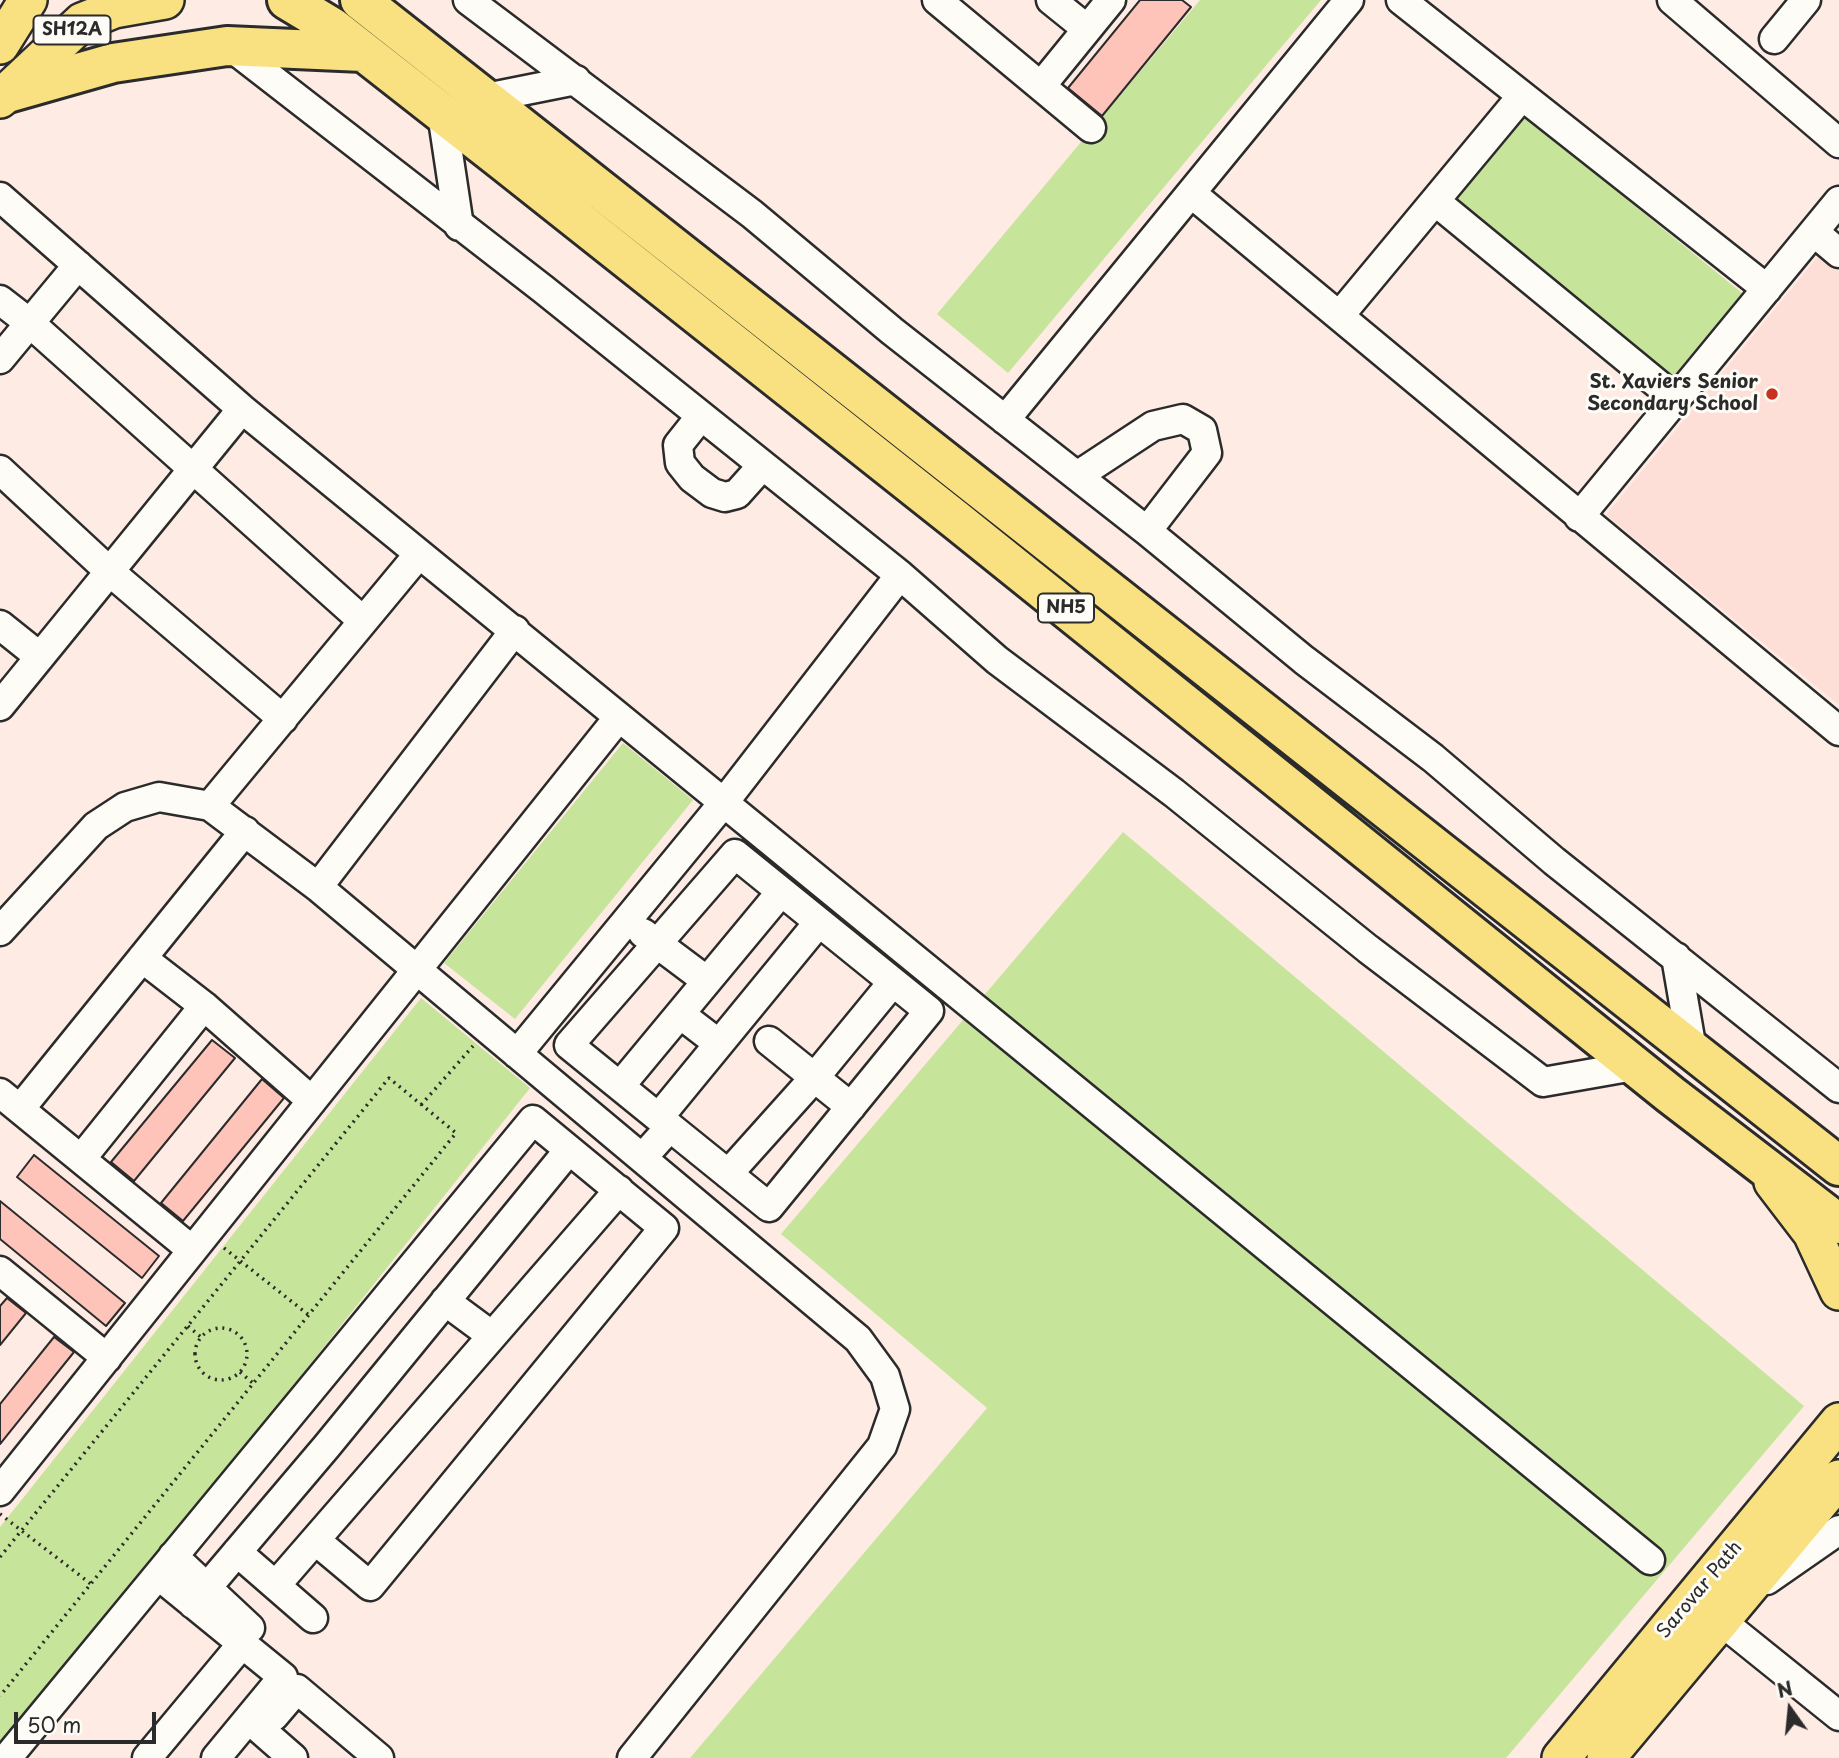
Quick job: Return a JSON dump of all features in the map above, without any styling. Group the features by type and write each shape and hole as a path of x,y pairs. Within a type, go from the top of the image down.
{"highway":[{"name":"NH5","path":"287,0 332,27 442,113 956,520 1634,1066 1839,1224"},
{"name":"NH5","path":"361,1 1839,1166"},
{"path":"2,97 113,63 231,47 363,52"}],"main road":[{"name":"SH12A","path":"0,45 28,0"},
{"name":"SH12A","path":"2,97 82,22 114,9 166,0"},
{"path":"1787,1125 1839,1150"},
{"path":"1758,1162 1812,1233 1839,1291"},
{"name":"Sarovar Path","path":"1561,1758 1839,1422"},
{"path":"1606,1758 1839,1479"}],"street":[{"path":"468,0 505,31 576,80 752,214 1839,1088"},
{"path":"937,0 1091,128"},
{"path":"1051,0 1087,29"},
{"path":"1041,86 1111,0"},
{"path":"1005,420 1349,0"},
{"path":"1401,0 1767,289"},
{"path":"1774,39 1806,0"},
{"path":"1676,1 1839,143"},
{"path":"231,47 458,226 543,289 900,575 997,660 1174,793 1368,949 1543,1082 1634,1066"},
{"path":"486,98 576,80"},
{"path":"1340,315 1522,96"},
{"path":"442,113 458,226"},
{"path":"1191,192 1839,731"},
{"path":"0,197 242,409 725,801 1650,1560"},
{"path":"1435,201 1676,399"},
{"path":"1579,517 1839,201"},
{"path":"1814,232 1839,253"},
{"path":"0,359 32,324 78,265"},
{"path":"0,300 32,324 191,471 363,621"},
{"path":"0,706 242,409"},
{"path":"701,416 678,445 680,463 692,478 712,493 725,498 737,494 762,466"},
{"path":"1077,476 1153,426 1183,419 1202,430 1207,453 1147,531"},
{"path":"0,470 109,572 283,719"},
{"path":"210,806 419,554"},
{"path":"517,1054 725,801 900,575"},
{"path":"0,625 40,657"},
{"path":"318,887 515,630"},
{"path":"0,1491 619,717"},
{"path":"0,931 96,826 125,807 159,797 210,806 318,887 858,1339 885,1376 895,1409 882,1446 632,1758"},
{"path":"199,1242 81,1159 10,1101 142,958 245,831"},
{"path":"735,855 781,892 929,1012 769,1207 569,1045 735,855"},
{"path":"620,1086 781,892"},
{"path":"627,920 707,981"},
{"path":"276,1586 472,1361 636,1152 665,1122 719,1044 818,922"},
{"path":"1675,957 1692,1050"},
{"path":"142,958 204,1006 312,1101"},
{"path":"728,1174 815,1077 893,982"},
{"path":"81,1159 204,1006"},
{"path":"680,1014 719,1044"},
{"path":"769,1041 851,1107"},
{"path":"7,1758 533,1120 664,1228 370,1586 315,1540"},
{"path":"200,1596 569,1150"},
{"path":"0,1271 107,1358"},
{"path":"445,1301 491,1335"},
{"path":"1839,1530 1729,1611 1839,1716"},
{"path":"237,1552 313,1618"},
{"path":"165,1566 291,1665"},
{"path":"200,1596 242,1644 283,1677 216,1758"},
{"path":"147,1758 242,1644"},
{"path":"237,1758 297,1689 379,1758"},
{"path":"261,1730 293,1758"}],"path":[{"path":"421,1105 488,1030"},
{"path":"0,1557 388,1079 456,1133 0,1696"},
{"path":"199,1242 240,1261 310,1316"},
{"path":"188,1326 202,1338"},
{"path":"222,1329 238,1335 247,1350 240,1372 222,1380 207,1376 201,1371 195,1356 202,1338 212,1330 222,1329"},
{"path":"240,1372 254,1384"},
{"path":"0,1514 91,1584"}],"shaded area":[{"name":"St. Xaviers Senior Secondary School","path":"1819,255 1839,272 1839,705 1606,515"}],"green space":[{"path":"1200,0 1321,0 1008,373 937,314"},
{"path":"1523,115 1742,293 1671,379 1452,201"},
{"path":"623,743 693,800 515,1019 444,963"},
{"path":"1123,832 1804,1406 1506,1758 690,1758 987,1408 781,1234"},
{"path":"421,998 530,1088 0,1754 0,1527"}],"building":[{"path":"1140,0 1182,0 1191,7 1102,116 1068,88"},
{"path":"212,1040 235,1058 134,1181 111,1162"},
{"path":"262,1079 284,1098 183,1221 161,1203"},
{"path":"34,1155 159,1256 142,1278 17,1177"},
{"path":"0,1201 125,1303 106,1326 0,1239"},
{"path":"7,1298 26,1313 0,1345 0,1306"},
{"path":"54,1337 74,1352 0,1444 0,1404"}],"place":[{"name":"St. Xaviers Senior Secondary School","path":"1772,394"}]}
